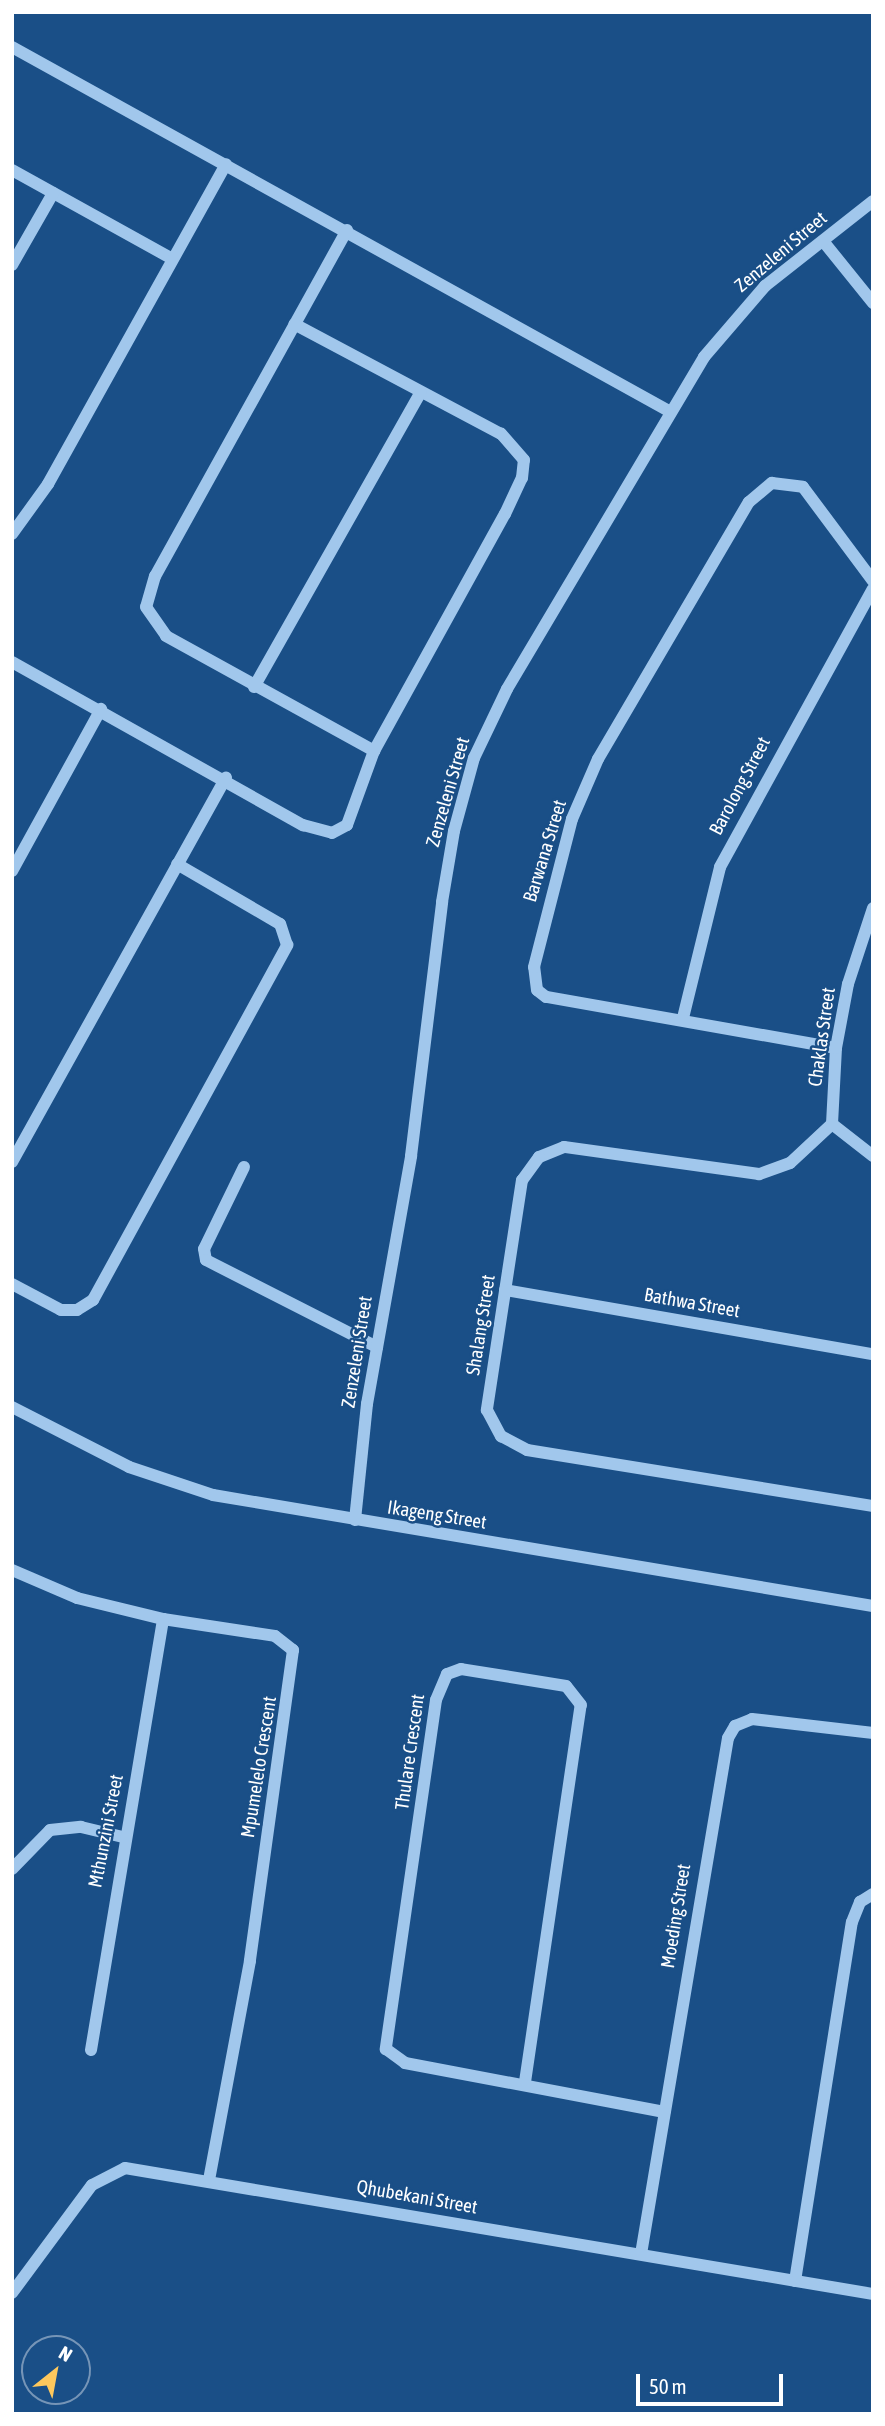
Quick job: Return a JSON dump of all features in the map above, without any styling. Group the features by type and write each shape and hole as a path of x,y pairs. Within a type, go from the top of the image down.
{"street":[{"path":"12,47 347,230 669,411"},
{"path":"12,534 48,484 171,258 226,164"},
{"path":"12,170 171,258"},
{"path":"12,265 53,192"},
{"name":"Zenzeleni Street","path":"355,1520 377,1347 411,1156 454,831 474,758 507,689 669,411 740,311 873,201"},
{"path":"347,230 146,599 153,624 166,636 374,751"},
{"path":"824,241 873,303"},
{"path":"12,662 226,778 303,825 332,832 352,815 374,751 524,472 524,460 514,444 294,324"},
{"path":"254,687 420,393"},
{"name":"Barwana Street","path":"836,1048 683,1018 546,997 537,990 534,967 572,818 597,759 738,517 760,491 783,482 795,482 811,494 873,581"},
{"name":"Barolong Street","path":"683,1018 720,867 873,589"},
{"path":"12,871 100,709"},
{"path":"12,1162 226,778"},
{"path":"12,1284 61,1310 76,1310 93,1300 287,945 280,924 177,864"},
{"name":"Chaklas Street","path":"832,1124 836,1048 852,972 873,908"},
{"path":"832,1124 873,1156"},
{"name":"Shalang Street","path":"832,1124 790,1163 759,1174 589,1150 551,1150 530,1166 523,1180 487,1410 495,1430 511,1443 873,1506"},
{"path":"244,1167 204,1249 206,1260 377,1347"},
{"name":"Bathwa Street","path":"505,1290 873,1354"},
{"name":"Ikageng Street","path":"12,1407 168,1483 355,1520 873,1606"},
{"name":"Mpumelelo Crescent","path":"12,1570 77,1598 163,1619 275,1636 293,1650 252,1948 209,2181"},
{"name":"Mthunzini Street","path":"91,2050 122,1837 163,1619"},
{"name":"Thulare Crescent","path":"525,2082 581,1704 566,1686 461,1669 447,1674 436,1700 384,2045 405,2063 525,2082 664,2112"},
{"name":"Moeding Street","path":"641,2254 720,1767 732,1731 739,1723 762,1719 873,1733"},
{"path":"12,1869 50,1830 81,1827 122,1837"},
{"path":"795,2281 852,1922 860,1902 873,1894"},
{"name":"Qhubekani Street","path":"12,2293 69,2213 105,2175 125,2168 873,2294"}]}
